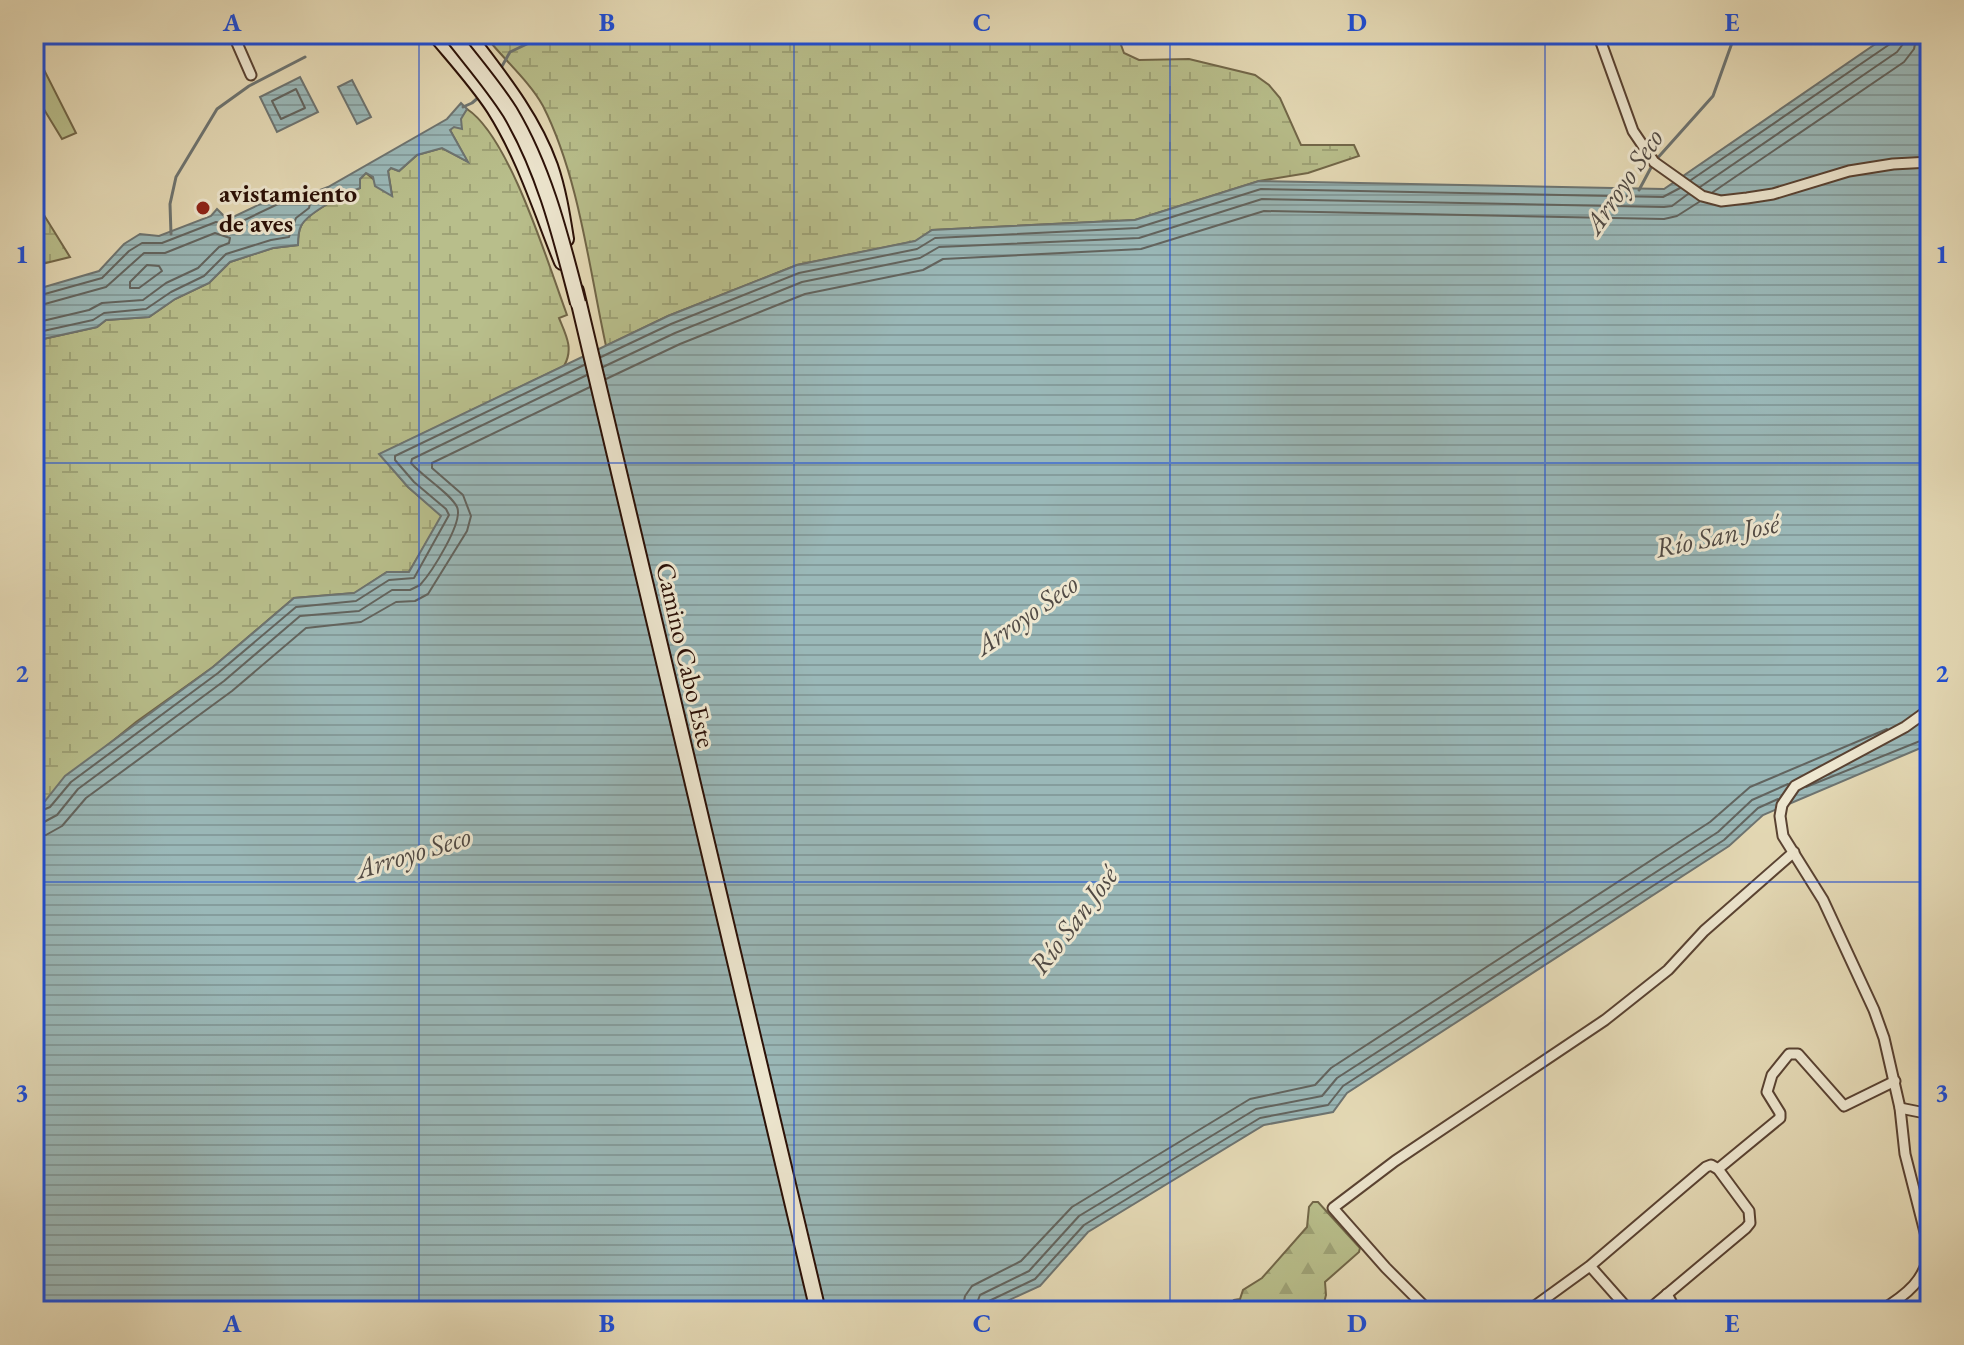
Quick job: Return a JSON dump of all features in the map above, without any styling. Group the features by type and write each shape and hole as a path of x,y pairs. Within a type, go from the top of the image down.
{"main road":[{"path":"435,34 494,109 518,153 578,303"},
{"name":"Camino Cabo Este","path":"451,34 505,104 525,139 552,212 578,303 818,1311"},
{"path":"451,54 473,36 523,110 549,163 561,208 578,303"}],"street":[{"path":"233,34 251,75"},
{"path":"1598,34 1633,131 1654,162 1702,196 1721,201 1747,198 1773,194 1849,171 1930,162"},
{"path":"1880,1311 1915,1286 1929,1259 1929,1248 1905,1154 1895,1081 1874,1010 1823,900 1783,836 1780,816 1782,805 1795,786 1905,727 1930,709"},
{"path":"1429,1311 1333,1208 1395,1161 1605,1020 1668,970 1704,931 1794,852"},
{"path":"1718,1169 1780,1118 1767,1092 1772,1075 1789,1054 1798,1054 1844,1106 1895,1081"},
{"path":"1900,1108 1930,1114"},
{"path":"1528,1311 1590,1266 1706,1167 1711,1165 1718,1169 1749,1211 1750,1223 1654,1308 1639,1311 1628,1309 1590,1266"},
{"path":"1667,1294 1676,1311"}],"green space":[{"path":"34,34 41,34 35,52 76,133 62,139 34,93"},
{"path":"505,34 1117,34 1124,53 1139,60 1189,59 1255,75 1280,98 1301,145 1354,145 1359,156 1308,173 1259,181 1135,220 932,230 916,241 797,265 668,316 606,346 582,223 566,162 538,98 492,44"},
{"path":"467,109 483,124 498,146 526,203 567,315 559,318 569,348 564,366 380,454 408,487 442,516 409,572 387,572 355,593 294,598 213,667 104,748 739,1311 34,1311 34,341 97,327 106,320 149,317 175,299 209,283 230,262 273,248 298,245 299,231 305,221 328,204 360,188 360,179 366,173 392,195 388,171 391,168 399,171 417,155 442,148 467,161 450,130"},
{"path":"34,199 70,257 34,266"},
{"path":"1313,1202 1318,1202 1360,1248 1325,1282 1322,1311 1280,1311 1275,1305 1250,1311 1222,1311 1234,1300 1240,1299 1243,1290 1262,1278 1307,1227 1309,1207"}],"water":[{"name":"Río San José","path":"1890,34 1930,34 1930,744 1763,815 1729,846 1347,1093 1333,1112 1264,1125 1088,1232 1040,1286 985,1311 34,1311 34,808 45,801 65,776 213,667 294,598 354,593 387,572 409,572 441,516 408,487 379,454 668,316 797,265 915,241 932,230 1135,220 1259,181 1664,189"},
{"path":"300,77 318,112 277,132 260,97"},
{"path":"352,80 371,117 357,124 338,87"},
{"path":"461,103 467,109 461,119 462,129 454,127 450,130 468,162 442,148 417,155 399,171 391,168 388,171 392,196 375,186 373,177 366,173 360,179 360,188 328,204 305,221 299,231 298,245 273,248 230,262 209,283 175,299 149,317 106,320 97,327 34,341 34,290 99,271 124,244 140,234 159,236 211,216 217,209 225,217 231,218 277,196 315,192 328,187 447,119"}],"waterway":[{"path":"501,68 510,52 548,34"},
{"name":"Arroyo Seco","path":"1639,190 1654,162 1713,96 1733,40 1739,34"},
{"path":"171,234 170,204 176,177 217,109 249,86 305,57"},
{"path":"463,107 479,97"}],"place":[{"name":"avistamiento de aves","path":"203,208"}]}
